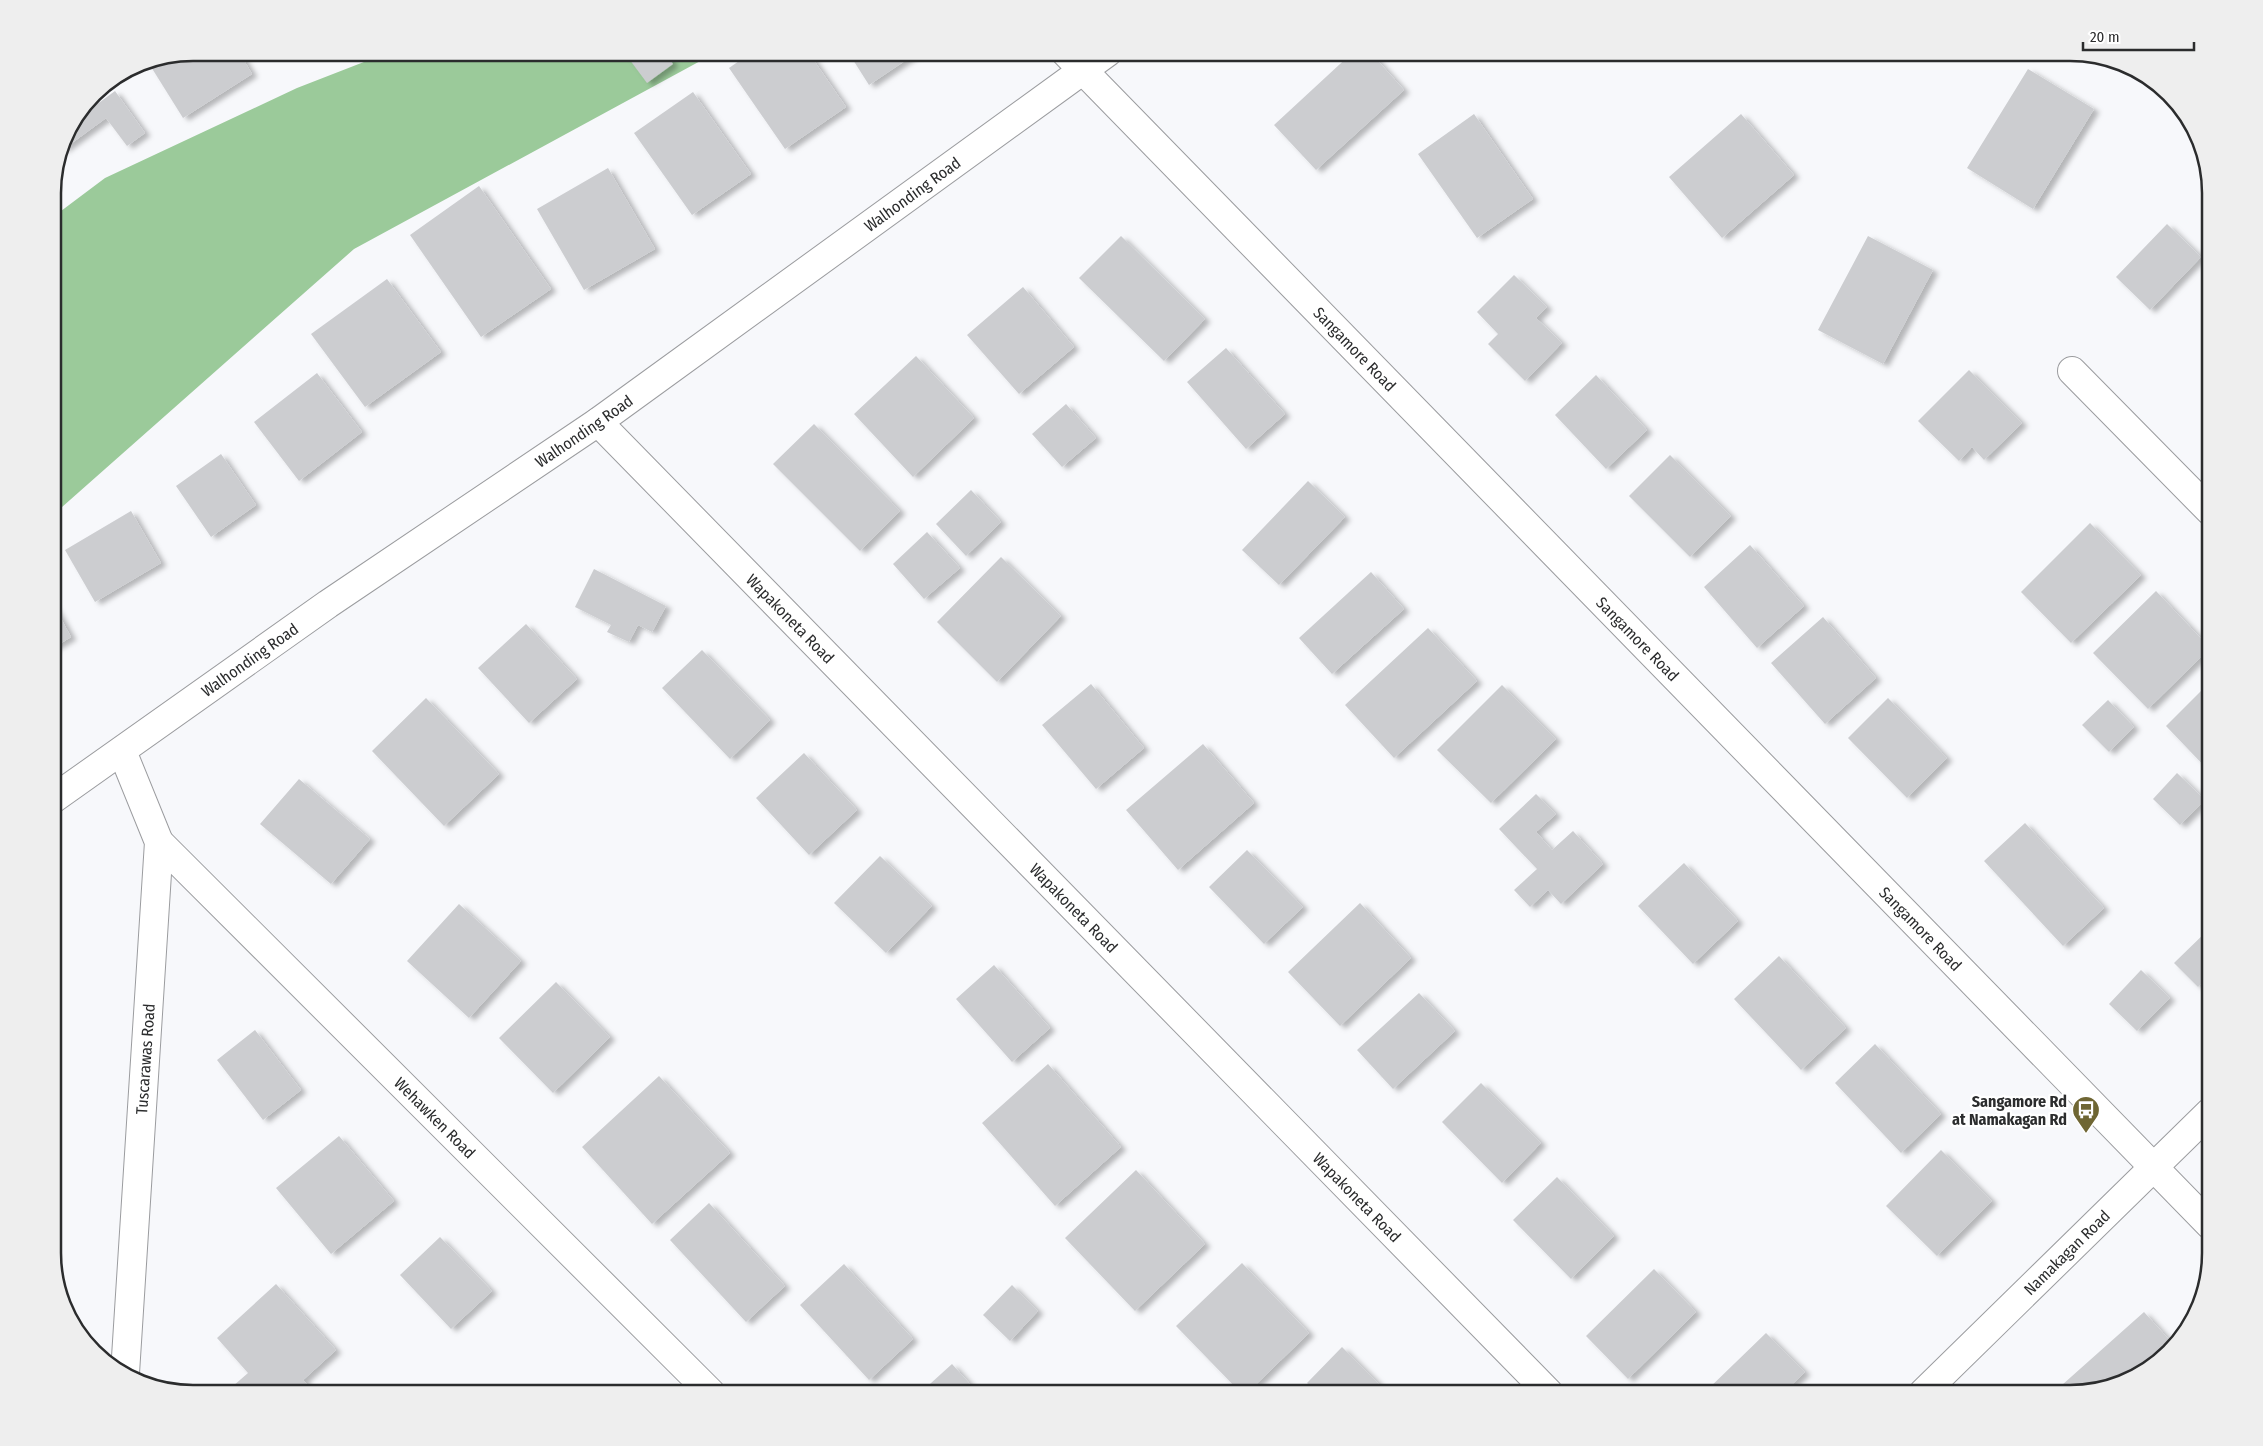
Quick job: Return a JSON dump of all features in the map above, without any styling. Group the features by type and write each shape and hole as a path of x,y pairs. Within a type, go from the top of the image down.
{"street":[{"name":"Walhonding Road","path":"62,793 328,604 598,422 1074,62"},
{"name":"Sangamore Road","path":"1074,62 2202,1217"},
{"path":"2072,371 2202,503"},
{"name":"Wapakoneta Road","path":"598,422 1540,1385"},
{"name":"Tuscarawas Road","path":"122,751 159,842 126,1366"},
{"name":"Wehawken Road","path":"159,842 702,1385"},
{"name":"Namakagan Road","path":"1932,1385 2202,1120"}],"green space":[{"path":"366,61 700,61 354,249 62,507 62,210 105,178 297,88"}],"building":[{"path":"244,61 252,74 183,118 152,68 176,62"},
{"path":"631,61 671,61 673,64 647,83"},
{"path":"739,61 814,61 846,107 785,149 729,68"},
{"path":"854,61 905,61 869,85"},
{"path":"1343,61 1378,61 1404,90 1316,170 1274,125"},
{"path":"2028,69 2094,109 2033,209 1967,168"},
{"path":"115,91 145,133 127,146 106,118 71,144 79,127 96,105"},
{"path":"693,92 751,174 692,215 634,133"},
{"path":"1474,114 1533,199 1477,238 1418,154"},
{"path":"1741,114 1794,175 1722,238 1669,177"},
{"path":"608,168 655,249 584,290 537,209"},
{"path":"479,186 551,289 481,337 410,235"},
{"path":"2167,224 2201,257 2150,310 2116,277"},
{"path":"1121,236 1205,319 1164,361 1079,278"},
{"path":"1868,236 1933,270 1883,364 1818,330"},
{"path":"1514,275 1547,307 1536,318 1562,343 1525,381 1488,344 1498,334 1477,312"},
{"path":"387,279 441,352 365,407 311,334"},
{"path":"1023,287 1074,347 1019,394 967,335"},
{"path":"1226,348 1285,414 1246,449 1187,382"},
{"path":"916,356 974,418 913,477 854,414"},
{"path":"1969,370 2022,423 1984,460 1972,447 1959,461 1918,421"},
{"path":"317,373 362,432 299,481 254,422"},
{"path":"1596,375 1647,430 1606,469 1555,415"},
{"path":"1066,404 1096,438 1062,467 1032,434"},
{"path":"814,424 900,511 860,551 773,464"},
{"path":"221,454 256,505 211,537 176,486"},
{"path":"1670,455 1731,516 1690,557 1629,496"},
{"path":"1308,481 1345,517 1279,585 1242,550"},
{"path":"971,490 1001,522 966,556 936,524"},
{"path":"131,511 161,563 95,602 65,550"},
{"path":"2090,523 2141,575 2071,643 2021,592"},
{"path":"927,532 960,568 924,599 893,564"},
{"path":"1750,545 1804,606 1757,648 1704,587"},
{"path":"1001,557 1061,616 997,682 937,622"},
{"path":"594,569 666,606 652,632 638,625 629,642 607,632 611,625 575,607"},
{"path":"1371,572 1404,609 1332,674 1299,638"},
{"path":"2156,591 2202,640 2202,656 2148,709 2093,653"},
{"path":"1823,617 1876,678 1825,724 1771,663"},
{"path":"62,620 71,637 62,642"},
{"path":"526,624 577,679 529,723 478,668"},
{"path":"1428,628 1477,681 1394,758 1345,705"},
{"path":"702,650 770,720 730,759 662,688"},
{"path":"1091,684 1144,748 1096,789 1042,725"},
{"path":"1502,685 1556,739 1491,803 1437,750"},
{"path":"2202,690 2202,764 2166,726"},
{"path":"426,698 499,774 444,826 372,751"},
{"path":"1888,698 1947,758 1907,798 1848,738"},
{"path":"2108,700 2134,727 2109,752 2082,725"},
{"path":"1203,744 1254,803 1178,870 1126,810"},
{"path":"804,753 857,810 809,855 756,798"},
{"path":"2177,773 2202,797 2202,803 2180,825 2153,799"},
{"path":"299,779 370,839 331,884 260,824"},
{"path":"1536,794 1556,814 1536,832 1552,850 1573,831 1603,864 1561,904 1548,890 1530,907 1514,890 1537,869 1499,829"},
{"path":"2025,823 2104,908 2063,946 1984,861"},
{"path":"1247,850 1303,907 1264,944 1209,887"},
{"path":"880,856 932,906 886,953 834,903"},
{"path":"1684,863 1738,921 1693,964 1638,906"},
{"path":"1360,903 1411,958 1340,1026 1288,972"},
{"path":"459,904 521,961 469,1018 407,961"},
{"path":"2202,936 2202,983 2198,987 2174,963"},
{"path":"1779,956 1846,1028 1801,1070 1734,999"},
{"path":"994,965 1050,1028 1012,1062 956,999"},
{"path":"2141,970 2170,998 2137,1031 2109,1004"},
{"path":"556,982 610,1037 553,1093 499,1038"},
{"path":"1419,993 1455,1031 1393,1089 1357,1050"},
{"path":"255,1030 301,1090 263,1120 217,1060"},
{"path":"1875,1044 1941,1114 1901,1153 1835,1083"},
{"path":"1048,1064 1121,1147 1055,1206 982,1123"},
{"path":"659,1076 730,1153 652,1224 582,1147"},
{"path":"1481,1083 1541,1143 1502,1183 1442,1122"},
{"path":"339,1136 394,1201 331,1254 276,1188"},
{"path":"1941,1150 1992,1201 1937,1256 1886,1206"},
{"path":"1136,1170 1205,1244 1135,1311 1065,1238"},
{"path":"1557,1177 1614,1236 1571,1279 1513,1220"},
{"path":"709,1203 785,1286 746,1322 670,1240"},
{"path":"440,1237 492,1291 451,1329 400,1275"},
{"path":"1242,1263 1309,1333 1255,1385 1233,1385 1176,1326"},
{"path":"844,1264 913,1339 869,1380 800,1305"},
{"path":"1654,1269 1696,1312 1628,1379 1586,1336"},
{"path":"276,1284 336,1350 303,1380 308,1385 234,1385 248,1373 217,1338"},
{"path":"1012,1285 1038,1311 1010,1341 983,1315"},
{"path":"2144,1312 2169,1340 2157,1352 2120,1375 2087,1384 2062,1385"},
{"path":"1766,1333 1805,1372 1791,1385 1712,1385"},
{"path":"1342,1347 1380,1385 1309,1385 1307,1383"},
{"path":"952,1364 971,1385 929,1385"}],"place":[{"name":"Sangamore Rd at Namakagan Rd","path":"2086,1134"}]}
